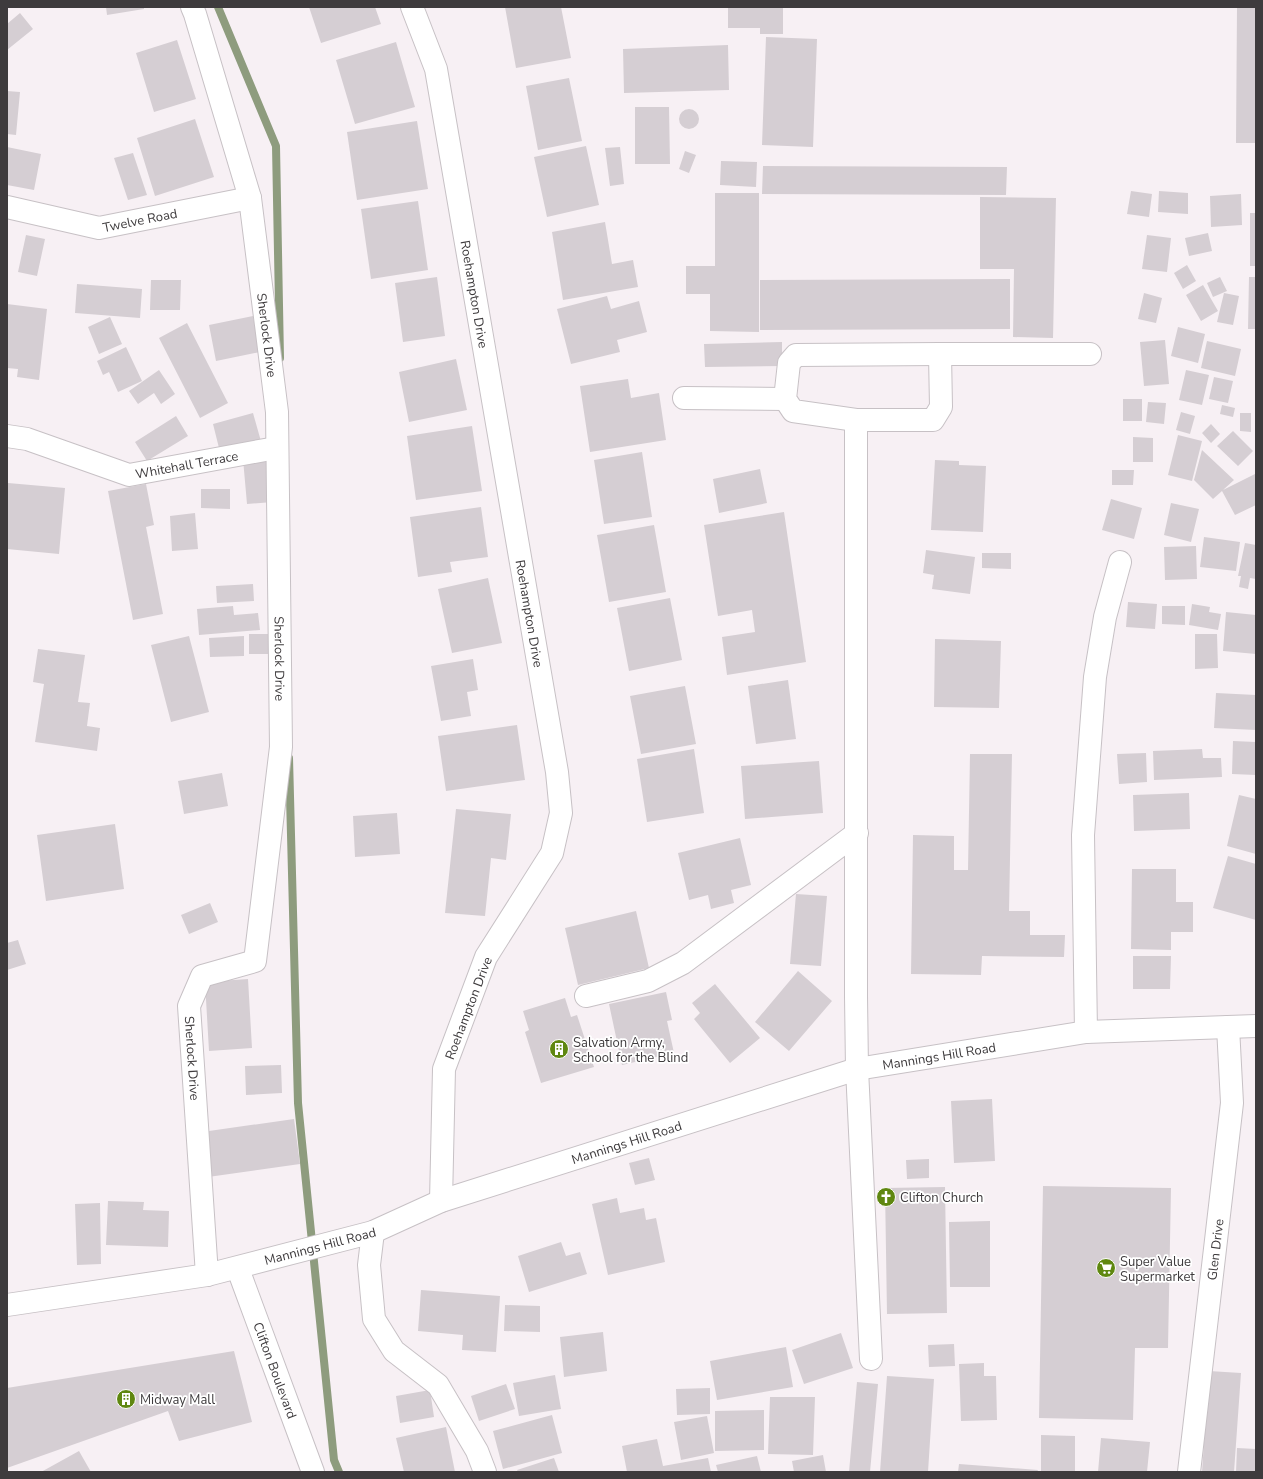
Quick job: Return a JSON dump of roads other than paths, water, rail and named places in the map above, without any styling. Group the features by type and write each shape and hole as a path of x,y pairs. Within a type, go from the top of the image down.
{"street":[{"name":"Sherlock Drive","path":"192,7 250,198 277,412 276,448 281,747 256,961 202,976 189,1006 207,1276"},
{"name":"Roehampton Drive","path":"412,7 436,68 557,772 561,813 552,853 486,957 444,1069 441,1201"},
{"name":"Twelve Road","path":"7,207 99,228 250,198"},
{"path":"940,354 941,407 933,420 856,420 793,411 785,399 789,363 796,355 940,354 1090,354"},
{"path":"684,398 785,399"},
{"path":"856,420 857,1069 871,1358"},
{"name":"Whitehall Terrace","path":"7,436 27,438 129,475 276,448"},
{"path":"1086,1032 1083,828 1095,677 1105,617 1120,562"},
{"path":"586,996 648,981 683,963 857,833"},
{"name":"Mannings Hill Road","path":"7,1304 207,1276 373,1232 441,1201 857,1069 1086,1032 1256,1026"},
{"name":"Glen Drive","path":"1189,1472 1232,1103 1228,1027"},
{"path":"373,1232 369,1265 374,1319 394,1351 438,1385 477,1451 485,1472"},
{"name":"Clifton Boulevard","path":"238,1269 313,1472"}],"waterway":[{"path":"218,7 276,146 280,358"},
{"path":"289,758 298,1103 334,1460 339,1472"}],"place":[{"name":"Salvation Army, School for the Blind","path":"559,1049"},
{"name":"Clifton Church","path":"886,1197"},
{"name":"Super Value Supermarket","path":"1106,1268"},
{"name":"Midway Mall","path":"126,1399"}]}
